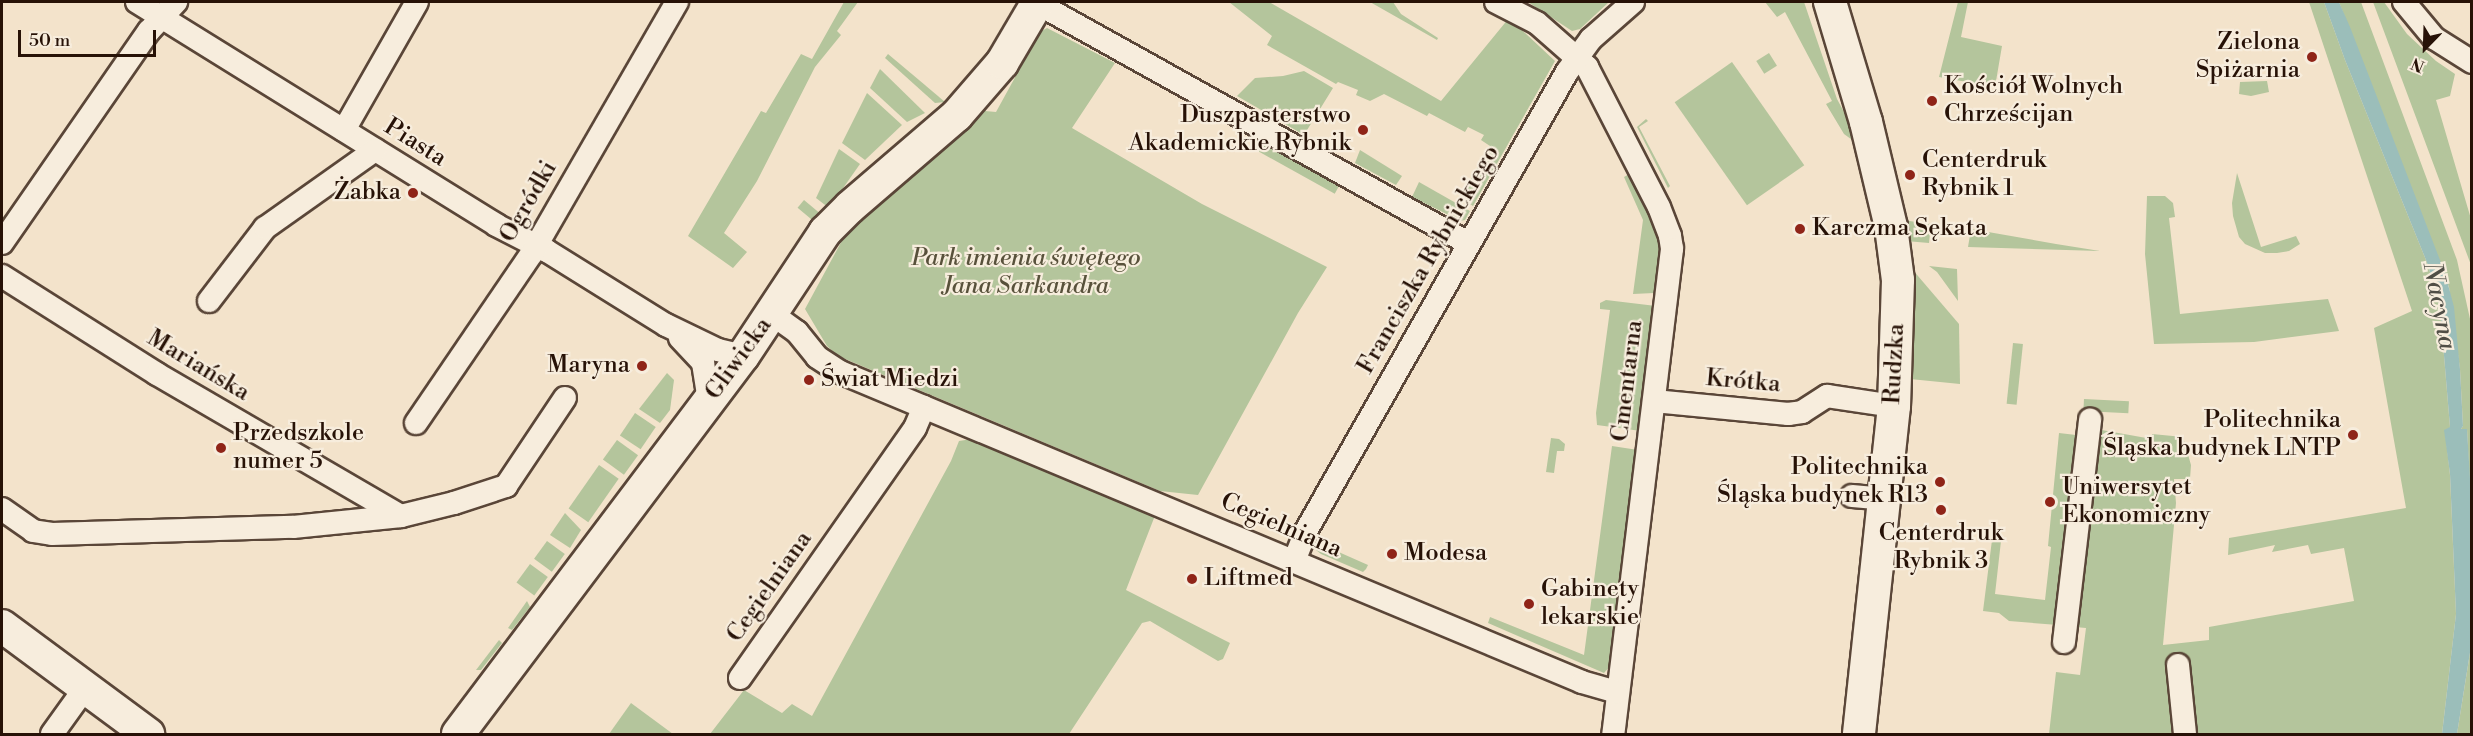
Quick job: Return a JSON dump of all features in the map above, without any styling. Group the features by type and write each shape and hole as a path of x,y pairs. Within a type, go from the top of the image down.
{"street":[{"name":"Piasta","path":"138,2 169,9 375,150 666,325 718,350 742,356"},
{"path":"344,130 417,2"},
{"name":"Ogródki","path":"416,423 535,246 677,2"},
{"path":"1036,2 1468,243"},
{"name":"Gliwicka","path":"458,735 742,356 837,219 947,125 980,90 1014,44 1036,2"},
{"name":"Franciszka Rybnickiego","path":"1294,561 1306,531 1468,243 1577,56 1598,32 1633,2"},
{"name":"Rudzka","path":"1830,2 1862,105 1894,244 1898,306 1894,406 1859,735"},
{"path":"2404,2 2434,38 2472,62"},
{"name":"Cmentarna","path":"1504,3 1537,23 1577,56 1593,74 1659,207 1670,236 1672,249 1613,735"},
{"path":"2,243 169,9"},
{"path":"209,301 265,228 375,150"},
{"name":"Mariańska","path":"2,276 157,374 401,516"},
{"name":"Cegielniana","path":"772,314 797,332 817,357 832,368 1582,682 1617,692"},
{"name":"Piasta","path":"666,325 703,363 708,381 709,400"},
{"name":"Krótka","path":"1654,401 1788,414 1802,412 1827,396 1894,406"},
{"path":"2,509 33,531 52,534 293,528 401,516 506,486 565,398"},
{"name":"Cegielniana","path":"740,678 915,428 924,407"},
{"path":"2064,642 2090,420"},
{"path":"1851,496 1885,499"},
{"path":"2,626 148,735"},
{"path":"2178,665 2185,735"},
{"path":"52,735 85,688"}],"green space":[{"path":"844,2 858,2 837,31 841,35 815,67 757,181 724,233 747,252 733,268 688,236 761,111 766,113 801,54 812,59"},
{"path":"1229,2 1269,2 1441,101 1509,18 1555,61 1473,206 1460,198 1490,146 1481,140 1484,135 1468,127 1465,132 1429,113 1427,116 1384,94 1370,101 1356,95 1358,90 1338,82 1336,84 1267,45 1272,36"},
{"path":"1370,2 1393,2 1401,14 1438,38 1437,40"},
{"path":"1528,2 1609,2 1580,29 1572,31"},
{"path":"1765,2 1804,2 1837,99 1851,125 1855,142 1844,134 1826,104 1832,101 1785,12 1777,17"},
{"path":"1958,2 1968,2 1961,37 2002,46 1995,87 1939,77"},
{"path":"2309,2 2324,2 2428,265 2440,308 2450,427 2449,430 2445,430 2450,475 2456,614 2442,734 2049,734 2056,672 2080,675 2086,628 2075,627 2096,429 2152,439 2152,434 2183,437 2191,465 2190,479 2174,479 2176,503 2163,645 2209,640 2209,627 2354,601 2344,548 2311,554 2308,545 2272,552 2275,545 2228,555 2229,538 2406,508 2374,328 2412,311"},
{"path":"2339,2 2361,2 2457,260 2472,328 2471,511 2467,429 2461,429 2463,426 2460,369 2449,287"},
{"path":"2373,2 2384,2 2407,34 2436,61 2455,74 2450,96 2436,100 2471,219 2471,265"},
{"name":"Park imienia świętego Jana Sarkandra","path":"1047,28 1115,63 1072,128 1202,204 1327,267 1298,313 1198,495 1160,491 838,356 827,346 805,309 845,235 985,111 996,112 1040,32"},
{"path":"1769,53 1777,66 1764,74 1756,61"},
{"path":"888,54 945,102 935,103 885,58"},
{"path":"1732,62 1804,165 1747,205 1675,102"},
{"path":"880,69 925,113 907,122 870,88"},
{"path":"1304,71 1333,88 1304,135 1237,96 1255,78 1283,76"},
{"path":"2267,81 2269,92 2251,96 2239,94 2240,82"},
{"path":"867,93 902,125 865,160 842,143"},
{"path":"1646,119 1648,121 1639,127 1670,186 1668,188 1637,127"},
{"path":"1257,138 1340,184 1335,194 1252,148"},
{"path":"839,149 860,164 829,208 816,198"},
{"path":"1360,150 1402,176 1396,185 1355,163"},
{"path":"1631,173 1659,229 1663,245 1659,288 1654,293 1633,294 1643,220 1624,177"},
{"path":"2237,173 2261,247 2296,236 2300,244 2289,251 2265,253 2245,244 2239,237 2233,216 2232,203"},
{"path":"1419,182 1470,211 1465,220 1461,221 1412,197"},
{"path":"2147,196 2165,196 2173,203 2175,217 2169,218 2180,314 2328,299 2339,331 2254,342 2154,344 2145,254"},
{"path":"804,200 822,215 815,222 798,208"},
{"path":"1902,220 1931,224 1929,243 1906,241"},
{"path":"1971,229 2056,244 2100,251 1968,247"},
{"path":"1929,266 1957,269 1958,301 1937,272"},
{"path":"1912,269 1959,324 1960,384 1910,379"},
{"path":"1606,300 1656,306 1641,431 1597,425 1596,413 1610,310 1600,309 1600,303"},
{"path":"2013,343 2023,344 2017,405 2007,404"},
{"path":"667,373 674,380 670,410 660,423 639,409"},
{"path":"2084,399 2129,401 2128,413 2083,411"},
{"path":"635,413 656,427 641,449 620,435"},
{"path":"2059,433 2076,435 2058,625 2009,621 1999,613 1983,611 1992,540 2001,541 1995,594 2045,600"},
{"path":"978,438 1156,513 1126,590 1230,643 1223,659 1218,661 1150,621 1142,623 1069,734 710,734 744,690 782,713 792,704 812,716 951,461 959,441"},
{"path":"1551,438 1559,439 1565,444 1564,451 1557,451 1554,473 1546,472"},
{"path":"617,440 638,455 624,475 603,459"},
{"path":"1612,446 1638,450 1611,665 1604,673 1488,623 1490,617 1584,655"},
{"path":"599,465 619,479 588,522 569,508"},
{"path":"565,513 581,530 570,548 550,535"},
{"path":"547,541 565,554 552,572 534,559"},
{"path":"1316,542 1368,565 1363,572 1321,554 1316,550"},
{"path":"530,564 548,577 534,596 516,583"},
{"path":"527,601 530,607 512,630 508,628"},
{"path":"1484,627 1599,675 1482,631"},
{"path":"499,640 502,643 481,670 476,670"},
{"path":"2471,640 2471,734 2457,734 2469,659"},
{"path":"631,703 673,734 609,734"}],"water":[{"path":"2324,2 2339,2 2350,27 2445,273 2454,307 2460,369 2463,426 2461,429 2467,429 2472,511 2472,640 2457,734 2442,734 2456,614 2450,474 2444,430 2450,427 2440,308 2428,265"}],"place":[{"name":"Zielona Spiżarnia","path":"2312,57"},
{"name":"Kościół Wolnych Chrześcijan","path":"1932,101"},
{"name":"Duszpasterstwo Akademickie Rybnik","path":"1363,130"},
{"name":"Centerdruk Rybnik 1","path":"1910,175"},
{"name":"Żabka","path":"413,193"},
{"name":"Karczma Sękata","path":"1800,229"},
{"name":"Maryna","path":"642,366"},
{"name":"Świat Miedzi","path":"809,380"},
{"name":"Politechnika Śląska budynek LNTP","path":"2353,435"},
{"name":"Przedszkole numer 5","path":"221,448"},
{"name":"Politechnika Śląska budynek R13","path":"1940,482"},
{"name":"Uniwersytet Ekonomiczny","path":"2050,502"},
{"name":"Centerdruk Rybnik 3","path":"1941,510"},
{"name":"Modesa","path":"1392,554"},
{"name":"Liftmed","path":"1192,579"},
{"name":"Gabinety lekarskie","path":"1529,604"}],"water label":[{"name":"Nacyna","path":"2439,306"}]}
